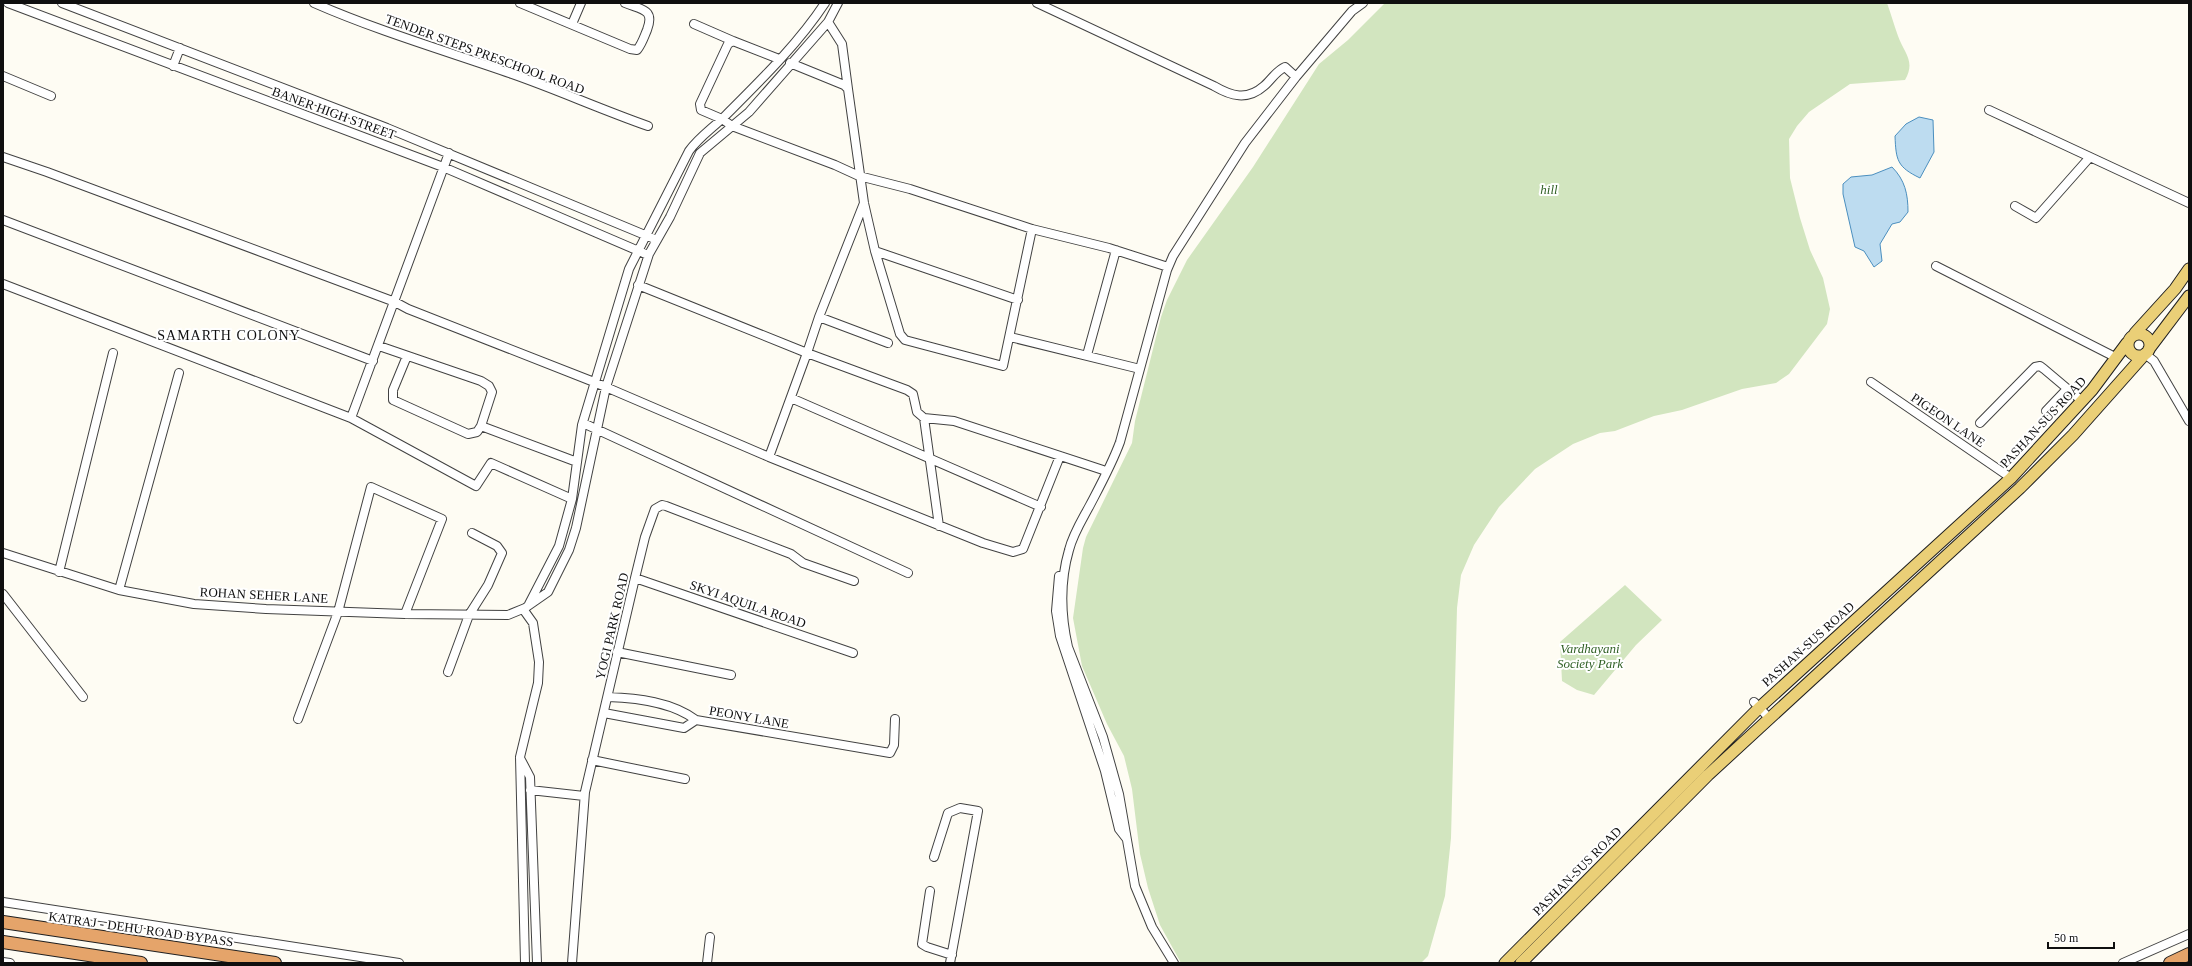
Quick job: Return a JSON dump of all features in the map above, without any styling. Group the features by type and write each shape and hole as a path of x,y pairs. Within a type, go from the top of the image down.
{"highway":[{"name":"KATRAJ - DEHU ROAD BYPASS","path":"3,922 275,963"},
{"path":"3,942 142,963"},
{"path":"2170,963 2189,954"}],"main road":[{"path":"2136,333 2145,335 2149,339 2150,355 2140,356 2130,353 2127,343 2130,337 2136,333 2175,289 2189,270"},
{"name":"PASHAN-SUS ROAD","path":"1521,963 1708,775 2020,488 2150,355 2189,296"},
{"name":"PASHAN-SUS ROAD","path":"1505,963 1757,705 2011,478 2082,401 2117,358 2127,343"}],"street":[{"name":"BANER HIGH STREET","path":"8,3 443,167 648,255"},
{"name":"BANER HIGH STREET","path":"62,3 449,153 657,240"},
{"name":"TENDER STEPS PRESCHOOL ROAD","path":"314,3 336,13 446,53 512,74 648,126"},
{"path":"520,3 630,49 637,50 641,46 651,21 650,15 646,11 625,3"},
{"path":"572,24 581,3"},
{"path":"525,963 520,757 538,683 539,662 533,623 526,607 559,546 572,499 583,423 629,269 637,250 678,175 689,151 697,140 722,119 779,59 825,3"},
{"name":"ROHAN SEHER LANE","path":"3,553 59,572 120,590 194,604 338,612 469,615 508,615 526,607 548,592 570,550 606,387 638,285 648,255 670,217 700,153 749,112 790,63 828,22 838,3"},
{"path":"1037,3 1214,86 1229,95 1250,95 1263,87 1285,67 1296,77"},
{"path":"1174,963 1152,926 1135,886 1119,794 1104,737 1068,647 1062,593 1069,549 1078,527 1111,466 1120,442 1167,269 1173,256 1214,194 1227,168 1296,77 1352,11 1363,3"},
{"path":"828,22 842,44 859,176 864,203 875,251 900,334 905,340 1003,366 1032,229"},
{"path":"694,24 779,59"},
{"path":"733,41 728,44 700,104 701,110 722,119 732,126 835,165 859,176 910,189 1032,229 1116,250 1167,269"},
{"path":"173,66 180,48"},
{"path":"790,63 848,88"},
{"path":"3,76 52,96"},
{"path":"1989,110 2189,203"},
{"path":"351,418 449,153"},
{"path":"3,157 395,302 408,309 594,382 769,457 939,526 1013,552 1023,549 1060,456"},
{"path":"2015,206 2036,218 2090,157"},
{"path":"678,175 690,174"},
{"path":"769,457 808,353 819,317 864,203"},
{"path":"3,220 373,361"},
{"path":"1087,355 1116,250"},
{"path":"875,251 1018,300"},
{"path":"1936,266 2117,358"},
{"path":"1128,841 1119,829 1105,771 1060,636 1056,611 1057,587 1067,542 1114,446 1161,274 1167,269"},
{"path":"3,284 351,418 476,486 491,463 572,499"},
{"path":"638,285 808,353 907,390 913,394 917,412 924,418 954,421 1103,470"},
{"path":"819,317 888,343"},
{"path":"1010,336 1136,368"},
{"path":"378,346 481,381 489,386 492,392 481,426 477,432 468,434 393,400 392,390 407,356"},
{"path":"59,572 113,353"},
{"path":"2150,355 2189,422"},
{"path":"1980,423 2035,367 2040,366 2082,401"},
{"path":"120,590 180,373"},
{"name":"PIGEON LANE","path":"1871,382 2011,478"},
{"path":"2046,411 2067,389"},
{"path":"791,398 930,460 1041,507"},
{"path":"924,418 939,526"},
{"path":"583,423 908,573"},
{"path":"481,426 577,462"},
{"path":"298,719 338,612 371,487 442,519 406,614"},
{"name":"YOGI PARK ROAD","path":"572,963 584,796 645,537 655,509 662,505 791,554 803,563 854,582"},
{"path":"448,672 469,615 488,585 502,553 497,546 472,533"},
{"name":"SKYI AQUILA ROAD","path":"635,578 853,653"},
{"path":"3,594 83,697"},
{"path":"617,652 731,674"},
{"name":"PEONY LANE","path":"608,697 656,702 684,711 696,720 890,753 894,745 895,719"},
{"path":"1757,705 1770,718"},
{"path":"604,713 684,728 696,720"},
{"path":"520,757 530,777 537,963"},
{"path":"592,760 685,779"},
{"path":"530,790 584,796"},
{"path":"930,891 922,944 927,948 951,959 978,811 960,808 948,813 934,857"},
{"path":"3,902 399,963"},
{"path":"2123,963 2189,934"},
{"path":"707,963 710,937"},
{"path":"3,962 10,963"}],"green space":[{"name":"hill","path":"1385,3 1887,3 1898,36 1908,57 1909,68 1905,80 1850,84 1809,112 1797,126 1789,139 1790,178 1810,250 1823,278 1830,309 1827,324 1789,374 1776,383 1742,389 1682,410 1654,416 1615,431 1600,433 1573,444 1535,469 1499,507 1474,545 1461,575 1457,608 1451,838 1445,896 1428,956 1421,963 1181,963 1160,925 1148,888 1140,854 1132,789 1124,756 1107,724 1082,666 1073,618 1083,548 1086,537 1132,443 1135,421 1161,317 1167,300 1187,260 1253,167 1319,64 1348,40"},
{"name":"Vardhayani Society Park","path":"1625,585 1662,620 1636,645 1594,695 1577,690 1562,681 1560,642"}],"water":[{"path":"1919,117 1933,120 1934,152 1920,178 1912,174 1899,162 1896,151 1895,136 1906,124"},
{"path":"1892,167 1903,182 1908,212 1900,222 1892,224 1880,244 1882,261 1874,267 1864,251 1855,247 1843,194 1843,184 1851,177 1872,175"}],"district":[{"name":"SAMARTH COLONY","path":"229,335"}]}
